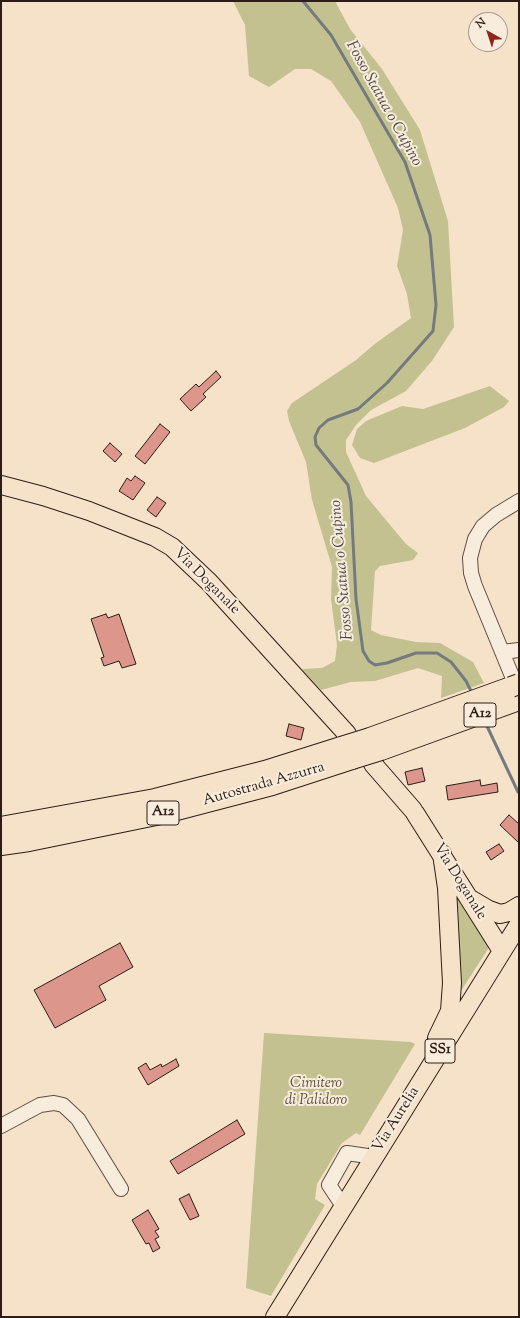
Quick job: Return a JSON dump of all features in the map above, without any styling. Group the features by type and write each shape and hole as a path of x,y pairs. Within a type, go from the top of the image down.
{"highway":[{"name":"Autostrada Azzurra","path":"1,827 155,799 264,771 347,747 375,751 513,692"},
{"name":"Autostrada Azzurra","path":"1,845 29,841 161,814 272,785 347,747"}],"main road":[{"name":"Via Doganale","path":"1,485 43,496 89,511 155,537 177,550 209,582 347,747"},
{"name":"Via Doganale","path":"375,751 442,854 502,951"},
{"path":"375,1154 445,1024 450,1011 452,982 447,888 442,854"},
{"path":"468,897 489,910 500,914 510,912 519,906"},
{"name":"Via Aurelia","path":"275,1317 519,924"}],"street":[{"path":"513,692 502,652 475,586 471,569 471,553 476,536 483,526 496,515 519,501"},
{"path":"502,652 519,650"},
{"path":"1,1126 40,1105 54,1103 63,1105 78,1119 121,1188"},
{"path":"343,1206 329,1185 347,1153 375,1154"}],"green space":[{"path":"233,1 335,1 350,29 382,69 420,130 448,221 454,327 432,361 406,391 371,410 356,425 346,440 346,452 366,496 406,544 418,553 413,560 380,566 375,571 371,630 381,635 416,642 440,643 473,662 484,683 441,698 442,676 418,668 375,681 351,682 321,690 302,669 322,668 335,661 337,645 331,599 332,567 312,500 306,462 289,421 287,411 292,403 356,360 376,343 411,318 407,294 397,266 403,230 398,208 360,122 331,81 311,69 295,69 269,87 249,76 245,25"},
{"path":"490,386 509,401 504,407 465,428 374,463 360,458 352,445 357,429 366,421 402,406 423,409"},
{"path":"457,892 490,946 459,994 454,895"},
{"name":"Cimitero di Palidoro","path":"264,1033 411,1042 415,1044 360,1135 356,1133 342,1143 317,1184 315,1199 325,1205 271,1296 246,1288"}],"building":[{"path":"216,371 221,377 203,394 206,397 191,411 180,399 196,384 199,387"},
{"path":"160,424 170,432 145,464 135,456"},
{"path":"110,443 122,454 115,462 103,451"},
{"path":"135,476 145,483 133,500 119,491 127,478 131,481"},
{"path":"157,497 166,503 156,517 147,510"},
{"path":"106,614 108,618 119,614 136,664 122,668 119,661 104,666 101,658 104,657 91,619"},
{"path":"289,724 304,728 301,740 286,736"},
{"path":"422,768 425,781 408,785 405,772"},
{"path":"480,780 481,786 497,783 498,792 448,800 446,786"},
{"path":"509,815 519,824 519,843 500,825"},
{"path":"499,844 504,851 491,860 486,852"},
{"path":"120,943 133,967 99,986 106,1000 55,1028 34,990"},
{"path":"176,1059 179,1066 148,1085 138,1068 146,1063 150,1070 161,1064 162,1067"},
{"path":"237,1120 245,1134 178,1174 170,1161"},
{"path":"189,1194 199,1216 190,1220 179,1199"},
{"path":"148,1210 159,1229 155,1231 159,1237 155,1239 160,1248 153,1252 149,1243 146,1244 132,1220"}],"waterway":[{"name":"Fosso Statua o Cupino","path":"303,1 331,35 405,162 430,235 436,305 433,331 387,383 358,409 328,420 319,428 315,437 316,445 348,485 351,502 356,599 363,651 369,661 375,665 387,663 416,653 437,653 451,662 466,681 471,691"},
{"name":"Fosso Statua o Cupino","path":"486,724 518,792"}]}
